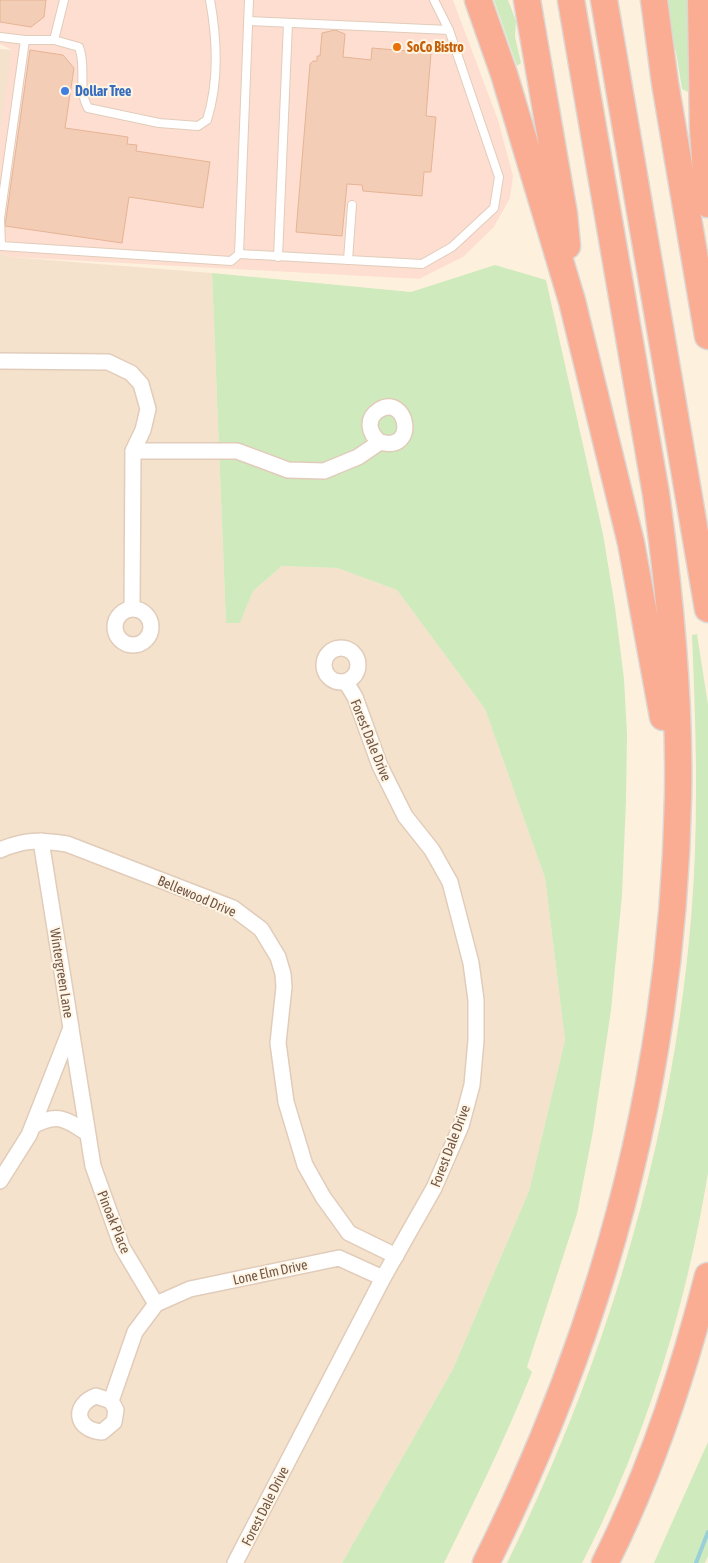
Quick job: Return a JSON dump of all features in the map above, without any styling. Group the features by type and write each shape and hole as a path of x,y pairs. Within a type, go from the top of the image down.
{"highway":[{"path":"478,0 504,74 572,301 631,543 678,795"},
{"path":"527,0 564,214 572,301"},
{"path":"486,1563 518,1497 569,1374 596,1297 620,1216 649,1086 661,1012 670,930 678,795 673,642 665,559 656,494 570,0"},
{"path":"604,0 708,609"},
{"path":"654,0 708,336"},
{"path":"701,0 703,128 708,204"},
{"path":"605,1563 642,1481 668,1414 692,1340 708,1276"}],"street":[{"path":"0,361 108,362 130,373 142,384 148,409 143,430 133,451 132,607"},
{"path":"133,451 236,451 288,470 324,471 358,457 380,442"},
{"name":"Forest Dale Drive","path":"236,1563 384,1278 434,1188 461,1126 472,1085 476,1040 476,1000 471,963 450,882 432,850 405,816 380,766 355,697 346,682"},
{"name":"Bellewood Drive","path":"0,850 19,842 41,840 67,844 233,908 262,928 278,957 283,974 284,987 278,1043 286,1102 305,1164 323,1197 349,1233 396,1256"},
{"name":"Wintergreen Lane","path":"0,1181 33,1126 71,1028 41,840"},
{"name":"Pinoak Place","path":"71,1028 93,1166 122,1247 156,1304"},
{"path":"33,1126 54,1117 70,1121 87,1133"},
{"path":"330,1260 340,1251 345,1240 343,1224"},
{"name":"Lone Elm Drive","path":"156,1304 190,1289 340,1258 384,1278"},
{"path":"111,1401 135,1332 156,1304"}],"lane":[{"path":"54,40 64,0"},
{"path":"0,37 25,40 54,40 78,47 83,58 82,94 88,108 159,123 198,126 207,120 211,107 216,34 210,0"},
{"path":"239,254 249,0"},
{"path":"25,40 0,218 1,246 231,261 239,254 422,264 452,247 494,208 499,177 449,30 434,0"},
{"path":"249,21 449,30"},
{"path":"278,257 288,23"},
{"path":"348,260 352,205"}],"shaded area":[{"path":"0,0 453,0 498,120 513,176 510,198 494,227 463,257 419,279 11,257 0,253 0,134 12,50 0,44"},
{"path":"0,49 12,50 0,165"},
{"path":"0,253 11,257 212,273 226,623 240,623 253,591 282,566 337,568 397,590 485,709 545,878 565,1040 529,1191 453,1369 342,1563 0,1563"}],"green space":[{"path":"494,0 508,0 516,21 515,37 521,63 517,66"},
{"path":"668,0 690,0 690,93 682,89 676,51 673,45"},
{"path":"495,265 546,280 603,534 615,607 624,679 627,734 622,895 611,1010 593,1131 577,1214 527,1367 532,1372 467,1516 444,1563 342,1563 453,1369 529,1191 565,1040 545,878 485,709 397,590 337,568 282,566 253,591 240,623 226,623 212,273 411,292"},
{"path":"697,634 708,705 708,1173 699,1223 675,1323 644,1422 605,1517 582,1563 507,1563 543,1487 575,1409 604,1330 629,1250 651,1168 668,1086 682,1003 694,884 696,777 692,635"},
{"path":"708,1442 708,1556 705,1563 654,1563"}],"building":[{"path":"0,0 46,0 44,17 31,27 0,22"},
{"path":"335,30 345,34 343,57 371,60 372,48 431,53 426,116 436,117 431,172 424,172 422,196 363,191 362,185 347,184 342,236 296,232 310,64 313,61 317,61 317,56 320,56 322,33"},
{"path":"30,50 63,55 74,68 65,128 128,137 127,144 137,145 136,151 210,162 203,208 129,197 122,243 5,226"}],"waterway":[{"path":"696,1563 708,1532"}],"place":[{"name":"SoCo Bistro","path":"397,47"},
{"name":"Dollar Tree","path":"65,91"}]}
